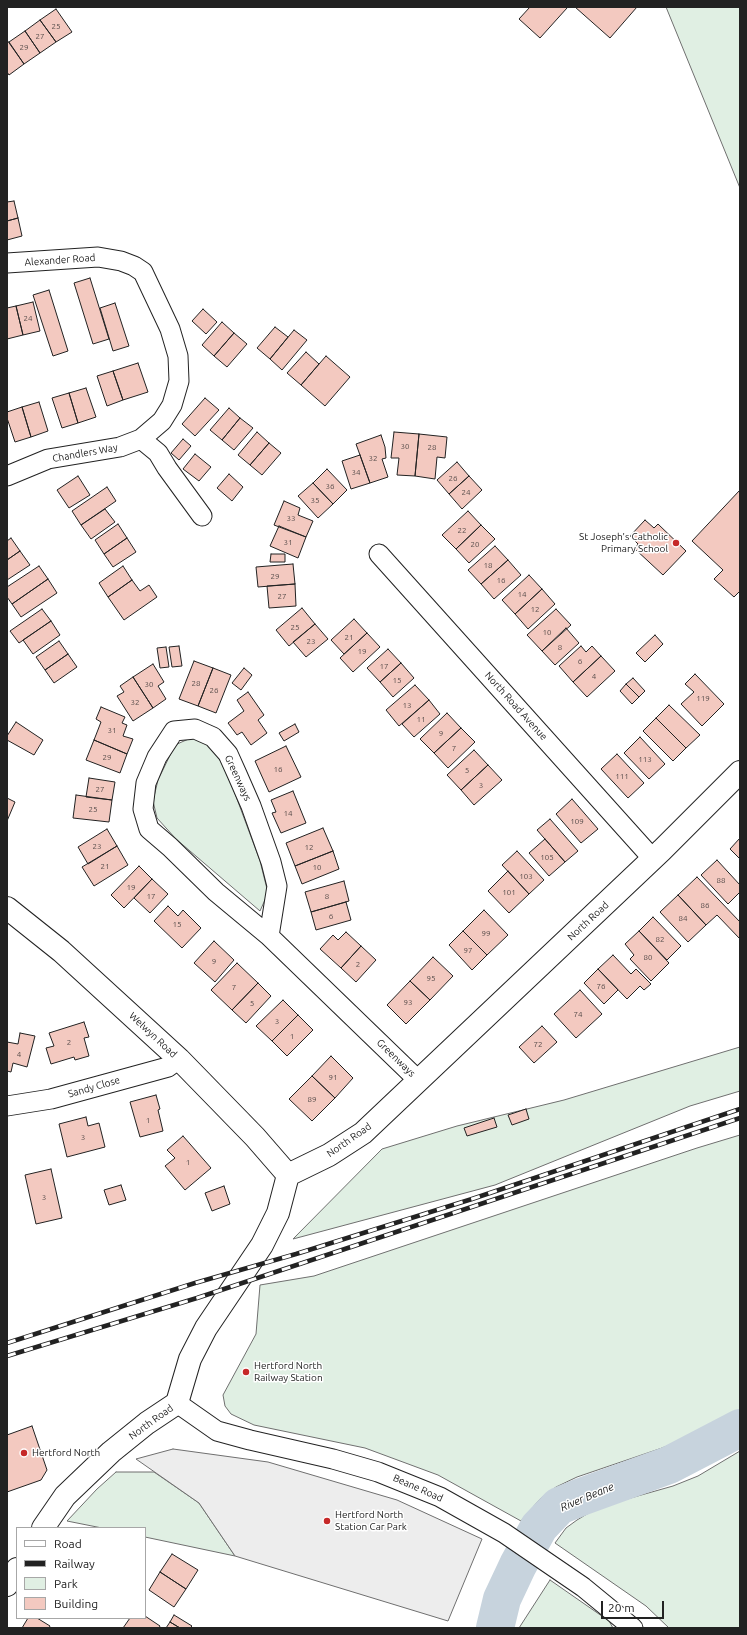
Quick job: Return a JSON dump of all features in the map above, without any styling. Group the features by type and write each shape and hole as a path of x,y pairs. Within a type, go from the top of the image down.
{"main road":[{"name":"North Road","path":"44,1527 65,1496 111,1452 147,1423 178,1403 190,1359 206,1328 262,1245 278,1213 288,1175 329,1155 363,1133 653,859 740,772"},
{"name":"Welwyn Road","path":"7,908 62,951 179,1059 255,1137 288,1175"},
{"path":"7,1585 16,1571"}],"street":[{"name":"Alexander Road","path":"7,263 98,257 121,261 134,266 142,272 170,329"},
{"name":"Chandlers Way","path":"7,476 48,459 120,447 140,439 162,421 172,405 179,381 178,356 170,329"},
{"path":"140,439 158,453 167,468 202,516"},
{"name":"North Road Avenue","path":"379,554 653,859"},
{"name":"Greenways","path":"269,936 277,886 271,862 251,806 228,754 213,737 195,729 174,731 157,757 146,783 143,809 149,829 170,847 216,892 269,936 419,1081"},
{"name":"Sandy Close","path":"7,1106 51,1099 168,1067 179,1059"},
{"name":"Beane Road","path":"178,1403 217,1431 334,1459 389,1475 440,1497 504,1533 583,1587 633,1628"}],"green space":[{"path":"666,7 740,7 740,188"},
{"path":"193,737 212,747 227,772 260,861 268,893 260,911 176,839 157,818 153,801 158,780 175,745"},
{"path":"740,1047 740,1091 690,1106 495,1185 293,1239 382,1149 457,1126 564,1100"},
{"path":"740,1135 740,1415 662,1448 577,1477 556,1487 540,1499 521,1521 438,1475 365,1448 254,1425 231,1414 225,1406 223,1395 256,1334 260,1285 314,1276"},
{"path":"740,1451 740,1628 669,1628 646,1606 555,1543 566,1528 592,1511 613,1503 673,1486 698,1476"},
{"path":"116,1472 154,1472 199,1503 235,1556 146,1537 146,1527 97,1527 67,1521 97,1489"},
{"path":"550,1580 609,1621 613,1628 519,1628"}],"shaded area":[{"name":"Hertford North Station Car Park","path":"173,1449 268,1462 397,1500 482,1539 448,1621 235,1556 199,1503 136,1459"}],"building":[{"path":"530,7 567,8 540,38 519,19"},
{"path":"575,7 637,7 610,38"},
{"path":"56,9 72,32 56,42 40,20"},
{"path":"40,20 56,42 40,53 25,31"},
{"path":"25,31 40,53 24,64 9,42"},
{"path":"7,40 24,64 9,75 7,72"},
{"path":"14,201 18,218 7,221 7,202"},
{"path":"18,218 22,236 7,240 7,221"},
{"path":"90,278 109,339 93,344 74,283"},
{"path":"49,290 68,351 53,356 33,295"},
{"path":"33,302 40,331 23,335 16,306"},
{"path":"115,303 129,346 113,351 100,308"},
{"path":"16,306 23,335 7,339 7,308"},
{"path":"203,309 217,322 206,334 192,321"},
{"path":"222,322 234,333 214,356 202,345"},
{"path":"275,327 288,337 270,359 257,348"},
{"path":"294,330 307,340 282,370 270,359"},
{"path":"234,333 247,344 227,367 214,356"},
{"path":"306,352 319,364 301,385 287,373"},
{"path":"326,356 350,377 325,406 301,385"},
{"path":"138,363 148,392 123,400 113,371"},
{"path":"113,371 123,400 107,406 97,376"},
{"path":"86,388 96,417 78,423 69,393"},
{"path":"69,393 78,423 62,428 52,398"},
{"path":"205,398 219,410 195,436 182,424"},
{"path":"39,402 48,431 31,437 22,407"},
{"path":"22,407 31,437 15,442 7,418 7,412"},
{"path":"229,408 240,418 222,440 210,430"},
{"path":"240,418 253,428 234,450 222,440"},
{"path":"257,432 269,443 250,465 238,455"},
{"path":"394,432 419,434 415,476 397,475 399,458 391,458"},
{"path":"419,434 447,437 445,458 437,457 435,479 415,476"},
{"path":"381,435 385,447 386,458 382,459 388,477 370,483 356,444"},
{"path":"183,439 191,446 179,460 171,453"},
{"path":"269,443 281,453 262,475 250,465"},
{"path":"195,454 211,467 199,481 183,469"},
{"path":"360,455 370,483 351,489 342,461"},
{"path":"457,462 469,476 449,494 437,480"},
{"path":"327,469 347,490 333,504 313,483"},
{"path":"229,474 243,487 232,501 217,488"},
{"path":"78,476 90,495 69,508 57,490"},
{"path":"469,476 482,490 462,509 449,494"},
{"path":"313,483 333,504 318,518 298,496"},
{"path":"107,487 116,501 81,525 72,511"},
{"path":"740,490 740,591 734,597 714,579 723,570 692,541"},
{"path":"284,501 300,508 298,515 313,521 306,537 274,525"},
{"path":"105,509 115,522 91,539 81,525"},
{"path":"468,511 481,525 456,549 442,535"},
{"path":"645,520 654,528 658,524 686,551 663,575 635,549 638,544 630,536"},
{"path":"118,524 127,538 104,554 95,540"},
{"path":"481,525 495,539 469,563 456,549"},
{"path":"279,526 306,537 298,558 270,546"},
{"path":"11,538 20,551 7,560 7,541"},
{"path":"127,538 136,552 113,567 104,554"},
{"path":"495,546 508,560 481,584 468,570"},
{"path":"20,551 30,565 7,580 7,560"},
{"path":"271,554 285,554 285,562 270,562"},
{"path":"508,560 521,575 494,599 481,584"},
{"path":"293,564 295,584 258,587 256,567"},
{"path":"39,566 48,579 12,604 7,597 7,587"},
{"path":"123,566 132,580 108,597 99,583"},
{"path":"529,575 542,589 515,614 502,600"},
{"path":"48,579 57,593 21,617 12,604"},
{"path":"132,580 140,591 149,585 157,597 124,620 108,597"},
{"path":"295,584 296,606 269,608 267,586"},
{"path":"542,589 555,604 528,629 515,614"},
{"path":"302,608 315,624 289,646 276,630"},
{"path":"42,609 51,621 19,643 10,631"},
{"path":"556,609 571,625 542,651 527,635"},
{"path":"354,619 367,633 344,654 331,640"},
{"path":"51,621 60,635 33,654 23,640"},
{"path":"315,624 328,639 306,657 293,642"},
{"path":"566,628 579,643 555,665 542,651"},
{"path":"367,633 380,647 353,672 340,658"},
{"path":"655,635 663,644 645,662 636,653"},
{"path":"59,641 68,654 45,670 36,657"},
{"path":"179,646 182,666 172,667 169,647"},
{"path":"581,646 586,652 592,646 601,656 573,682 559,666"},
{"path":"166,647 169,667 160,668 157,648"},
{"path":"388,649 401,663 380,682 367,668"},
{"path":"68,654 77,667 54,683 45,670"},
{"path":"601,656 615,671 587,697 573,682"},
{"path":"194,661 213,668 198,706 179,699"},
{"path":"401,663 414,678 393,697 380,682"},
{"path":"153,664 164,682 158,686 166,699 153,708 133,677"},
{"path":"213,668 231,675 216,713 198,706"},
{"path":"244,668 252,675 241,690 232,683"},
{"path":"695,674 724,704 702,726 681,704 694,692 685,684"},
{"path":"133,677 153,708 133,721 117,696 124,692 120,686"},
{"path":"633,678 645,691 639,697 626,684"},
{"path":"626,684 639,697 632,704 620,691"},
{"path":"415,685 429,700 399,726 386,710"},
{"path":"248,692 264,715 258,720 267,733 251,745 242,732 237,735 228,723 244,711 237,700"},
{"path":"429,700 440,714 414,737 402,724"},
{"path":"669,705 700,735 686,748 656,718"},
{"path":"101,707 125,717 122,723 127,725 123,736 133,739 127,754 94,740 101,722 96,719"},
{"path":"447,713 461,728 434,753 420,739"},
{"path":"656,718 686,748 673,761 643,731"},
{"path":"16,722 43,740 34,755 7,740 7,736"},
{"path":"295,724 299,732 284,741 279,733"},
{"path":"461,728 475,742 448,768 434,753"},
{"path":"640,737 665,764 649,779 624,753"},
{"path":"94,740 127,754 120,773 86,760"},
{"path":"286,746 301,777 269,792 255,761"},
{"path":"474,750 488,765 461,790 447,775"},
{"path":"617,754 644,783 628,798 601,769"},
{"path":"488,765 502,780 474,805 461,790"},
{"path":"89,778 115,782 112,800 86,797"},
{"path":"293,791 306,823 281,833 272,813 276,812 271,800"},
{"path":"76,795 112,800 109,822 73,818"},
{"path":"7,798 15,802 7,821"},
{"path":"572,799 598,829 581,843 556,814"},
{"path":"550,819 578,851 565,862 537,830"},
{"path":"323,828 333,851 295,866 286,843"},
{"path":"107,829 117,846 88,864 78,847"},
{"path":"740,838 740,859 730,849"},
{"path":"545,839 565,862 549,876 529,853"},
{"path":"117,846 128,865 94,886 82,867"},
{"path":"333,851 339,869 302,884 295,866"},
{"path":"517,851 544,880 529,894 502,865"},
{"path":"717,860 740,885 740,892 728,904 701,875"},
{"path":"139,866 152,879 124,908 111,895"},
{"path":"508,871 529,894 509,913 488,891"},
{"path":"697,877 740,922 740,939 717,915 706,925 678,895"},
{"path":"152,879 168,894 150,913 134,898"},
{"path":"344,881 349,901 311,912 305,892"},
{"path":"678,895 706,925 688,942 660,912"},
{"path":"346,902 351,920 316,930 311,912"},
{"path":"168,906 178,916 183,910 201,928 182,948 154,921"},
{"path":"484,910 508,935 487,955 463,931"},
{"path":"653,917 681,946 667,960 639,931"},
{"path":"463,931 487,955 472,970 449,945"},
{"path":"639,931 669,963 651,981 630,959 634,955 625,944"},
{"path":"346,932 361,946 341,968 320,949 333,935 338,940"},
{"path":"214,941 234,960 215,982 194,963"},
{"path":"361,946 376,960 356,982 341,968"},
{"path":"613,955 631,974 636,969 651,984 644,990 640,986 627,999 598,969"},
{"path":"433,957 453,976 430,1000 410,981"},
{"path":"237,963 258,983 232,1010 211,990"},
{"path":"598,969 618,990 604,1004 584,983"},
{"path":"410,981 430,1000 406,1024 387,1005"},
{"path":"258,983 271,996 246,1023 232,1010"},
{"path":"580,990 602,1014 576,1038 554,1014"},
{"path":"283,1000 298,1015 272,1041 256,1026"},
{"path":"298,1015 313,1030 287,1056 272,1041"},
{"path":"84,1022 89,1037 84,1038 89,1056 75,1060 74,1057 51,1064 46,1048 54,1046 49,1033"},
{"path":"542,1026 557,1042 534,1063 519,1047"},
{"path":"20,1033 35,1036 27,1067 13,1063 11,1072 7,1071 7,1042 18,1044"},
{"path":"331,1056 353,1078 335,1098 312,1076"},
{"path":"312,1076 335,1098 312,1121 289,1099"},
{"path":"156,1095 160,1109 158,1110 163,1131 140,1137 130,1102"},
{"path":"526,1109 529,1119 512,1125 508,1115"},
{"path":"86,1117 88,1126 99,1123 105,1147 67,1157 59,1124"},
{"path":"494,1118 497,1127 467,1136 464,1128"},
{"path":"183,1136 211,1168 185,1190 165,1166 175,1158 167,1150"},
{"path":"51,1169 62,1218 36,1224 25,1175"},
{"path":"121,1185 126,1200 109,1205 104,1190"},
{"path":"224,1186 230,1204 212,1211 205,1193"},
{"name":"Hertford North","path":"32,1426 47,1470 41,1480 7,1492 7,1435"},
{"path":"172,1554 198,1570 186,1589 160,1572"},
{"path":"160,1572 186,1589 174,1607 149,1590"},
{"path":"174,1615 192,1626 190,1628 180,1628 170,1622"},
{"path":"146,1617 160,1626 159,1628 123,1628 129,1619 146,1619"},
{"path":"27,1619 39,1619 50,1626 49,1628 22,1628"},
{"path":"170,1622 180,1628 166,1628"}],"waterway":[{"name":"River Beane","path":"495,1628 502,1599 518,1565 539,1527 559,1506 669,1465 740,1428"}],"railway":[{"path":"7,1343 195,1283 296,1254 472,1199 740,1109"},
{"path":"7,1356 197,1298 740,1118"}],"place":[{"name":"St Joseph's Catholic Primary School","path":"676,543"},
{"name":"Hertford North Railway Station","path":"246,1372"},
{"name":"Hertford North","path":"24,1453"},
{"name":"Hertford North Station Car Park","path":"327,1521"}]}
